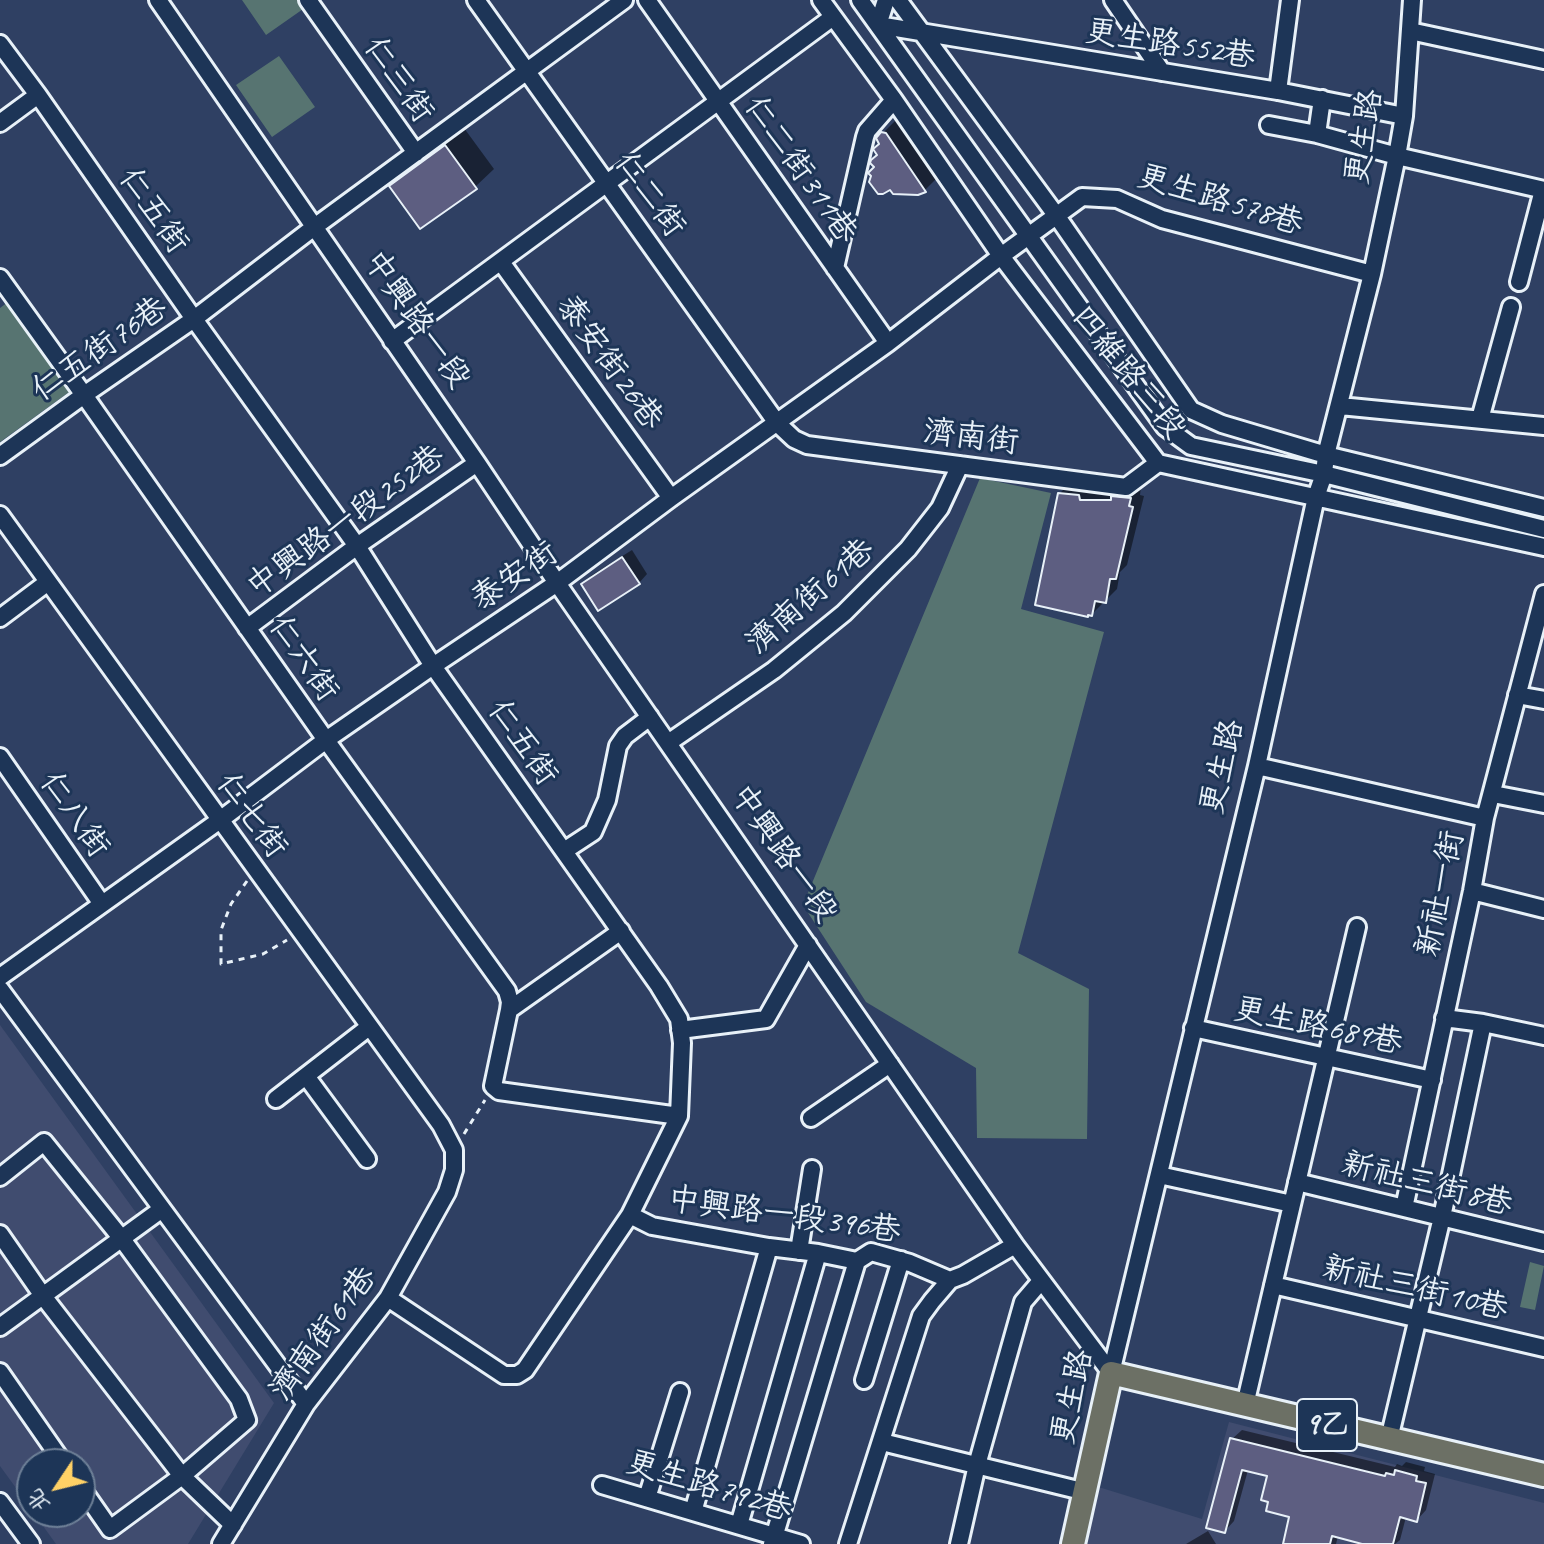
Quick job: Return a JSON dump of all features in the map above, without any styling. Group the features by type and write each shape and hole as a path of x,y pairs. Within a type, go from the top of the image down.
{"main road":[{"name":"9乙","path":"1111,1373 1544,1475"},
{"name":"更生路","path":"1073,1544 1111,1373"}],"street":[{"name":"中興路一段","path":"158,0 1015,1245 1111,1373"},
{"name":"仁三街","path":"308,0 416,153"},
{"name":"仁二街","path":"476,0 777,423"},
{"name":"仁五街76巷","path":"0,456 194,319 624,0"},
{"path":"647,0 719,103 833,17"},
{"name":"四維路三段","path":"821,0 1001,256 1158,463 1544,547"},
{"name":"四維路三段","path":"860,0 1165,427 1191,446 1324,474 1544,529"},
{"path":"878,25 886,0"},
{"name":"四維路三段","path":"898,0 1056,215 1191,410 1222,424 1326,455 1544,508"},
{"path":"1113,0 1162,72"},
{"path":"1278,91 1290,0"},
{"name":"更生路","path":"1111,1373 1257,766 1316,497 1372,274 1404,116 1412,0"},
{"name":"更生路552巷","path":"878,25 1278,91 1404,116"},
{"path":"1410,31 1544,60"},
{"name":"仁五街","path":"0,44 357,546 433,666 621,931 679,1019 682,1043 679,1116 630,1215 525,1370 517,1375 504,1375 388,1298"},
{"path":"0,123 38,95"},
{"path":"1317,134 1322,99"},
{"path":"835,268 867,131 894,100"},
{"name":"仁二街311巷","path":"392,341 719,103 888,343"},
{"path":"1269,125 1543,190 1519,282"},
{"name":"更生路578巷","path":"1056,215 1082,197 1117,199 1162,219 1372,274"},
{"name":"泰安街","path":"0,977 326,740 557,583 888,343 1056,215"},
{"name":"泰安街26巷","path":"501,262 671,498"},
{"name":"仁六街","path":"0,278 507,991 509,1010"},
{"path":"1480,419 1511,307"},
{"path":"1340,406 1544,426"},
{"name":"濟南街","path":"777,423 794,439 807,445 1126,487 1158,463"},
{"name":"中興路一段252巷","path":"247,628 357,546 477,463"},
{"name":"濟南街61巷","path":"668,743 774,670 844,613 908,549 940,508 960,465"},
{"name":"仁七街","path":"0,515 441,1125 454,1150"},
{"path":"0,618 48,582"},
{"name":"新社一街","path":"1404,1208 1485,818 1544,594"},
{"path":"1517,695 1544,700"},
{"path":"564,851 593,832 607,800 618,746 625,736 650,717"},
{"name":"仁八街","path":"0,757 102,904"},
{"path":"1257,766 1485,818"},
{"path":"1493,794 1544,804"},
{"path":"1472,891 1544,909"},
{"path":"1245,1405 1357,927"},
{"path":"621,931 509,1010 493,1086 499,1091 679,1116"},
{"path":"680,1030 766,1019 808,945"},
{"path":"0,989 306,1404"},
{"path":"1444,1018 1544,1036"},
{"path":"1389,1439 1442,1217 1483,1023"},
{"path":"276,1099 369,1027"},
{"name":"更生路689巷","path":"1193,1028 1432,1080"},
{"path":"811,1118 890,1064"},
{"path":"306,1076 367,1159"},
{"path":"0,1177 44,1142 122,1239 239,1399 247,1420 182,1476 110,1529 96,1509"},
{"name":"濟南街61巷","path":"221,1544 306,1404 388,1298 447,1192 454,1170 454,1150"},
{"path":"799,1251 812,1169"},
{"path":"1159,1175 1292,1204"},
{"name":"新社三街8巷","path":"1297,1182 1544,1242"},
{"path":"0,1327 162,1209"},
{"name":"中興路一段396巷","path":"630,1215 652,1226 857,1261 871,1252 901,1260 950,1280"},
{"path":"0,1234 43,1296 182,1476 233,1525"},
{"path":"848,1544 921,1316 950,1280 1015,1245"},
{"path":"693,1512 769,1247"},
{"path":"739,1525 818,1253"},
{"path":"864,1380 901,1260"},
{"path":"773,1540 857,1261"},
{"path":"959,1544 977,1465 1023,1302 1041,1281"},
{"name":"新社三街10巷","path":"1273,1285 1544,1348"},
{"path":"0,1372 53,1448"},
{"path":"647,1498 680,1392"},
{"path":"882,1442 1086,1492"},
{"name":"更生路792巷","path":"602,1485 739,1525 773,1540 801,1544"},
{"path":"0,1502 31,1544"}],"path":[{"path":"255,869 231,904 221,930 221,964 263,954 301,933"},
{"path":"454,1150 493,1086"}],"shaded area":[{"path":"0,1025 274,1403 188,1544 56,1544 44,1528 96,1528 96,1448 16,1448 16,1488 0,1466"},
{"path":"1229,1422 1544,1503 1544,1544 1079,1544 1092,1485 1202,1519"}],"green space":[{"path":"242,0 301,0 306,7 266,35"},
{"path":"279,56 315,107 272,137 236,85"},
{"path":"8,302 72,390 0,442 0,308"},
{"path":"980,478 1051,493 1021,609 1104,632 1018,953 1089,989 1087,1139 977,1138 976,1068 866,1002 803,905"},
{"path":"1530,1262 1544,1266 1535,1310 1520,1307"}],"building":[{"path":"881,132 886,133 926,192 918,195 893,194 890,190 878,194 869,182 871,176 868,173 874,167 870,163 877,155 873,149 879,144 876,138"},
{"path":"445,145 477,189 420,229 389,186"},
{"path":"1058,493 1079,495 1080,500 1111,500 1111,496 1131,498 1129,506 1133,507 1116,579 1110,579 1106,603 1095,601 1092,616 1035,605"},
{"path":"622,557 640,584 598,611 581,584"},
{"path":"1230,1438 1385,1476 1386,1473 1394,1475 1395,1470 1417,1476 1416,1481 1426,1483 1417,1522 1400,1517 1393,1544 1362,1544 1332,1536 1330,1544 1283,1544 1289,1517 1266,1511 1268,1502 1261,1500 1267,1476 1242,1470 1225,1533 1206,1528"}]}
